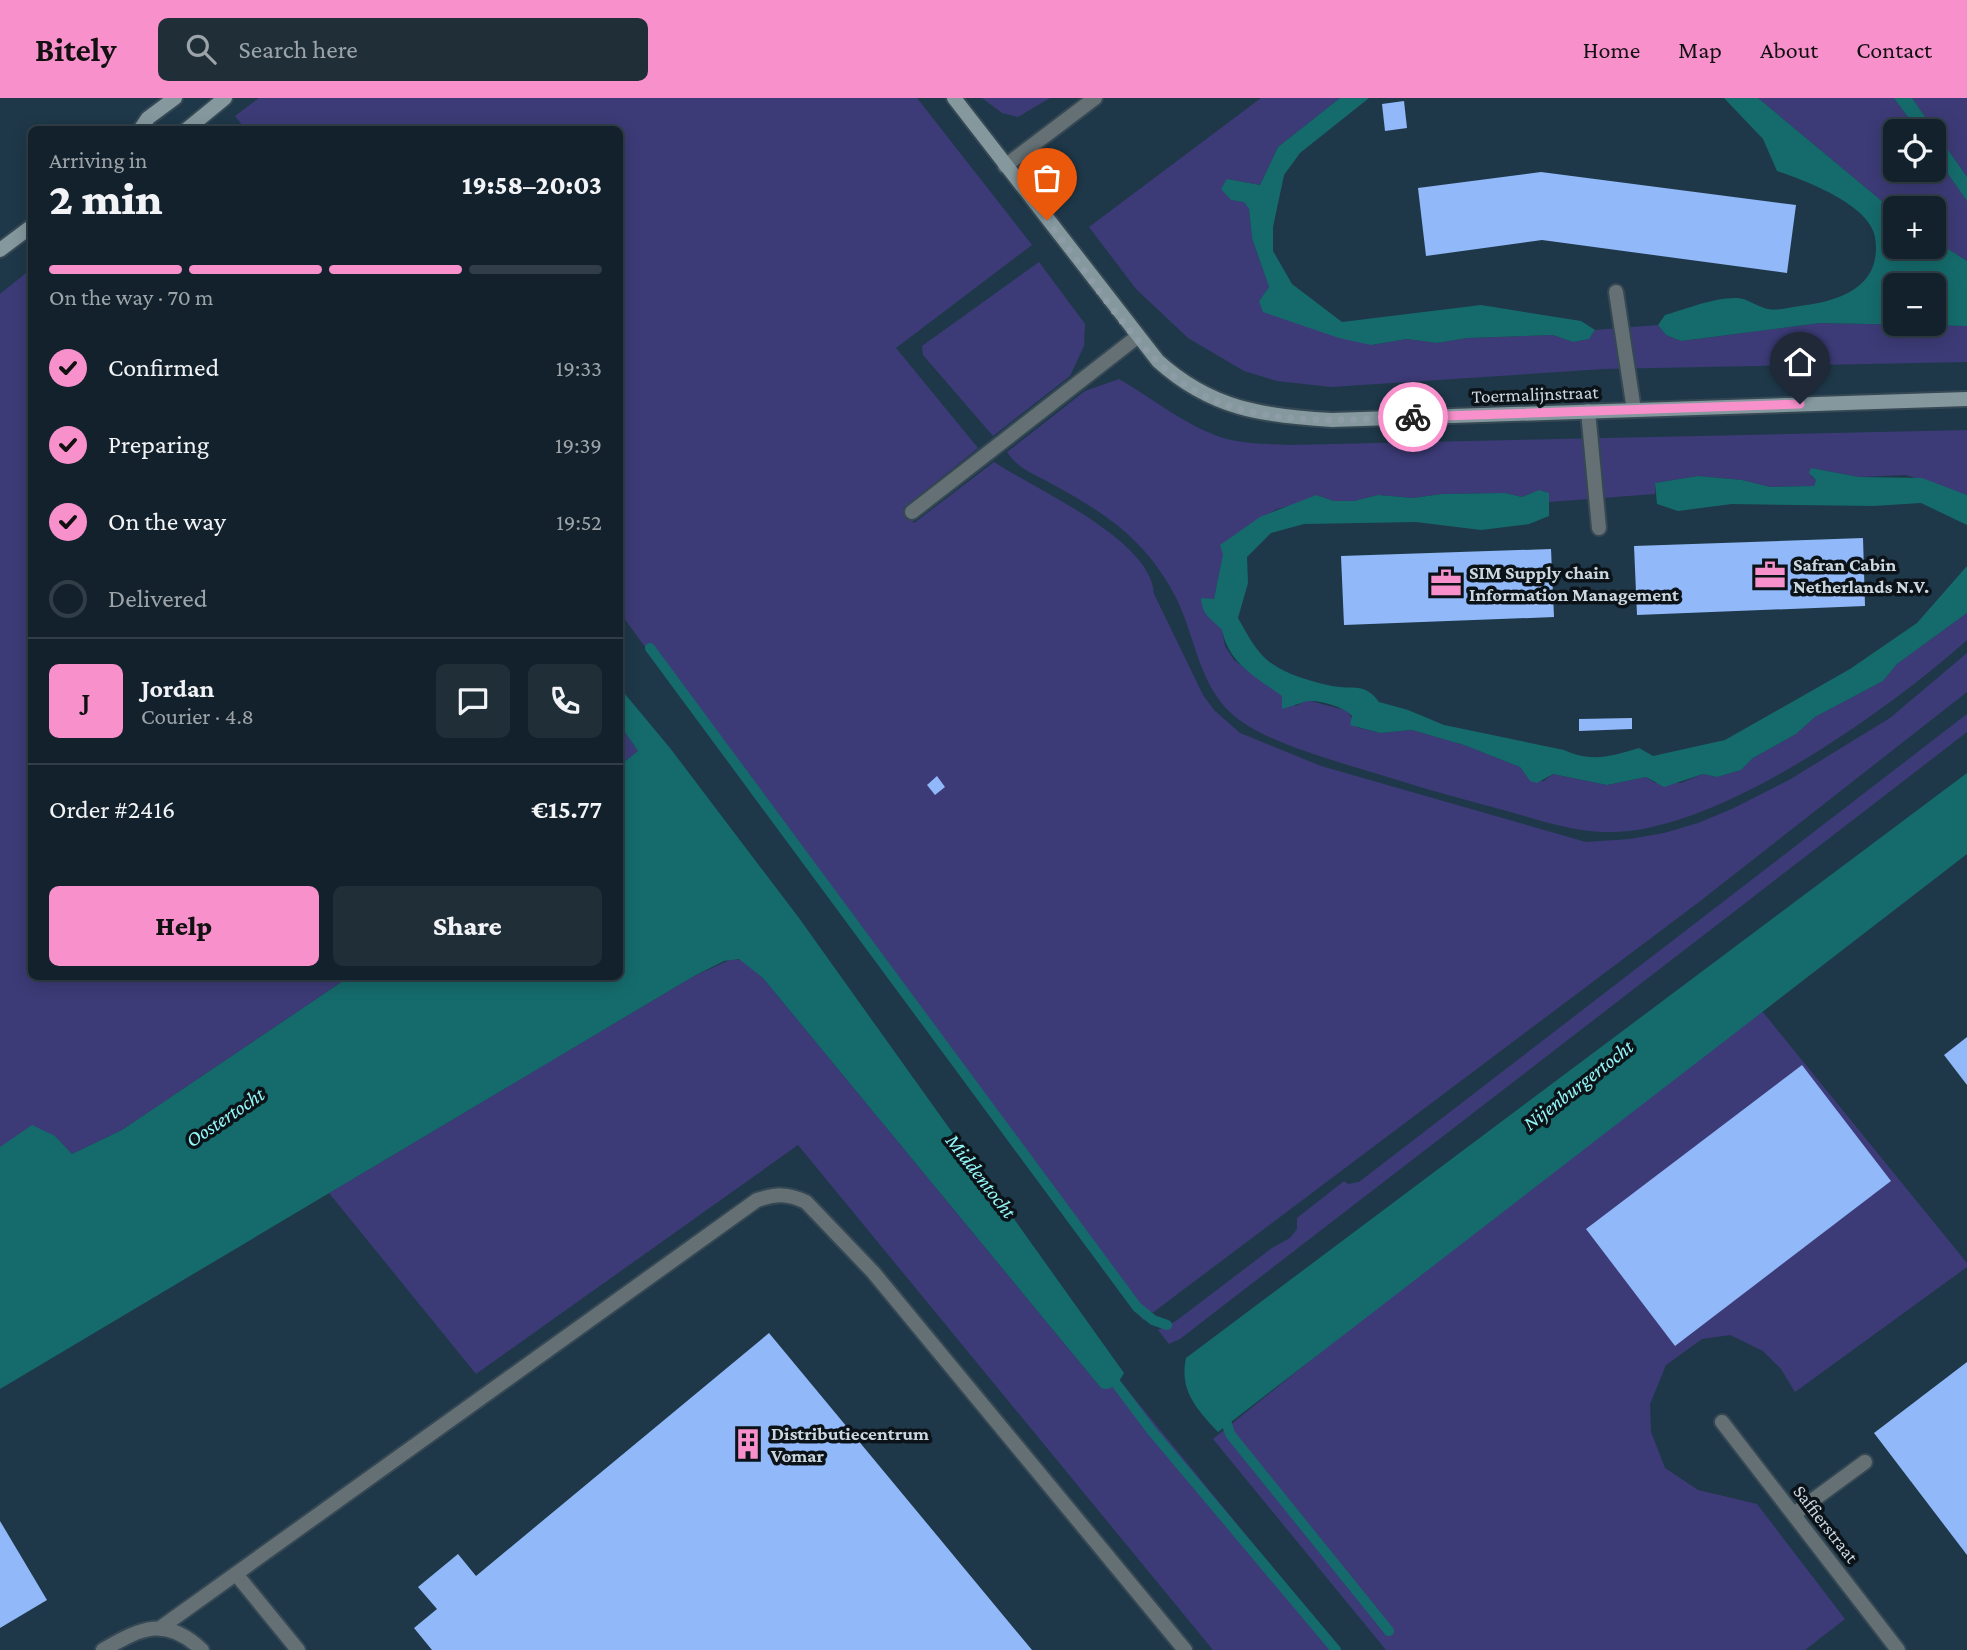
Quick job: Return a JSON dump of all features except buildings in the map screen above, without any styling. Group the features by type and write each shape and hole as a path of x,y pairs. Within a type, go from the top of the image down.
{"street":[{"path":"143,126 148,118 175,98"},
{"path":"191,126 225,98"},
{"name":"Toermalijnstraat","path":"954,98 1137,337 1180,381 1227,405 1271,415 1332,420 1967,399"},
{"path":"1005,166 1095,98"},
{"path":"0,250 28,229"},
{"path":"1616,292 1634,410"},
{"path":"912,512 1137,337"},
{"path":"1588,411 1600,528"},
{"path":"103,1650 141,1631 163,1626 757,1200 776,1194 792,1195 806,1202 873,1272 1185,1650"},
{"name":"Saffierstraat","path":"1722,1422 1898,1650"},
{"path":"1794,1514 1865,1462"},
{"path":"236,1574 298,1650"},
{"path":"163,1626 184,1633 202,1650"}],"shaded area":[{"path":"0,98 1967,98 1967,1650 0,1650"},
{"path":"259,98 917,98 1032,245 896,348 978,448 903,509 914,523 994,462 1062,501 1089,518 1134,554 1148,574 1154,594 1203,695 1214,710 1240,733 1321,766 1586,842 1630,839 1698,823 1789,780 1890,718 1967,653 1967,692 1699,902 1143,1320 623,617 623,126 243,126 235,116"},
{"path":"982,98 1050,98 1018,117 1002,113"},
{"path":"1261,98 1340,98 1278,147 1260,185 1227,179 1231,200 1244,201 1249,209 1252,238 1269,287 1259,301 1371,345 1407,339 1437,343 1467,338 1553,335 1573,342 1589,339 1595,330 1658,325 1666,335 1681,341 1820,323 1883,324 1883,336 1946,336 1946,326 1967,326 1967,362 1604,369 1331,387 1277,381 1244,371 1188,338 1136,289 1089,227"},
{"path":"1758,98 1894,98 1909,119 1883,119 1883,182 1946,182 1946,171 1967,201 1967,261 1946,248 1946,196 1883,196 1883,202"},
{"path":"1912,98 1967,98 1967,177 1946,147 1946,119 1927,119"},
{"path":"1039,262 1085,324 1084,346 1070,376 993,436 923,355 922,346"},
{"path":"28,271 28,980 345,980 122,1130 72,1154 55,1136 0,1147 0,294"},
{"path":"1119,379 1209,433 1231,440 1263,444 1967,430 1967,495 1906,475 1859,477 1811,468 1811,476 1816,480 1814,486 1770,487 1742,480 1698,476 1655,483 1655,494 1549,502 1549,493 1539,490 1522,497 1505,493 1442,494 1413,498 1378,495 1354,501 1334,501 1316,495 1277,509 1249,525 1223,554 1214,600 1209,601 1215,622 1222,630 1225,646 1234,660 1296,706 1307,700 1348,711 1356,727 1380,733 1412,730 1464,745 1520,767 1530,781 1544,781 1553,774 1607,785 1646,777 1655,783 1681,783 1703,774 1717,777 1741,770 1753,758 1796,734 1815,717 1883,681 1897,664 1967,613 1967,640 1893,700 1797,764 1696,814 1648,828 1605,832 1567,827 1332,760 1265,735 1232,714 1221,703 1206,676 1179,604 1165,579 1136,542 1076,497 1022,467 1007,452 1085,391"},
{"path":"1967,714 1967,732 1180,1339 1169,1344 1158,1330 1176,1321 1272,1248 1290,1238 1297,1229 1297,1218 1344,1181 1348,1184 1359,1182"},
{"path":"623,729 638,751 623,763"},
{"path":"732,959 744,960 763,978 1101,1388 1112,1387 1120,1381 1340,1650 1213,1650 798,1145 476,1374 329,1193 694,976"},
{"path":"1762,1011 1967,1263 1967,1267 1795,1392 1781,1369 1763,1351 1730,1335 1702,1339 1666,1365 1650,1404 1651,1432 1665,1468 1698,1490 1757,1504 1845,1619 1805,1650 1386,1650 1213,1439 1364,1317"}],"water":[{"path":"1340,98 1369,98 1300,153 1284,175 1273,227 1273,251 1292,284 1342,322 1481,305 1581,321 1595,330 1589,339 1573,342 1553,335 1467,338 1437,343 1407,339 1371,345 1339,338 1263,312 1259,301 1269,287 1252,238 1249,209 1244,202 1231,200 1221,189 1227,179 1260,185 1278,147"},
{"path":"1724,98 1758,98 1883,202 1883,259 1946,259 1946,248 1967,261 1967,326 1946,326 1946,273 1883,273 1883,324 1820,323 1681,341 1666,335 1658,325 1665,315 1710,301 1738,298 1764,308 1780,309 1830,300 1856,288 1865,279 1876,254 1875,237 1870,225 1849,204 1834,195 1777,171 1763,139"},
{"path":"1894,98 1912,98 1927,119 1909,119"},
{"path":"1946,147 1967,177 1967,201 1946,171"},
{"path":"1811,468 1859,477 1922,478 1967,495 1967,525 1921,503 1873,506 1732,504 1678,511 1657,504 1655,483 1698,476 1742,480 1770,487 1814,486 1816,480 1809,473"},
{"path":"1539,490 1549,493 1549,516 1529,524 1481,530 1416,522 1304,524 1271,533 1247,557 1248,583 1238,618 1266,659 1297,676 1332,686 1364,689 1379,702 1408,710 1444,725 1592,757 1611,756 1639,748 1653,756 1725,740 1850,669 1917,623 1967,566 1967,613 1897,664 1883,681 1815,717 1796,734 1753,758 1741,770 1717,777 1703,774 1664,787 1646,777 1607,785 1553,774 1537,783 1530,781 1520,767 1464,745 1412,730 1380,733 1350,725 1352,716 1330,704 1309,701 1282,709 1282,696 1237,661 1222,630 1203,609 1201,598 1214,599 1223,554 1220,545 1260,517 1316,495 1334,501 1354,501 1378,495 1413,498 1442,494 1505,493 1522,497"},
{"name":"Oostertocht","path":"623,692 670,748 799,918 1124,1373 1117,1383 1109,1389 1101,1388 763,978 739,959 724,961 694,976 0,1389 0,1147 32,1125 55,1136 72,1154 122,1130 345,980 623,980 623,763 638,751 623,729"},
{"name":"Nijenburgertocht","path":"1967,773 1967,854 1218,1432 1203,1415 1191,1399 1185,1380 1186,1358"}],"waterway":[{"name":"Middentocht","path":"650,648 1137,1307 1153,1320 1167,1325"},
{"name":"Middentocht","path":"1109,1374 1151,1430 1336,1650"},
{"name":"Middentocht","path":"1224,1414 1230,1434 1389,1631"}],"way so far":[{"path":"1047,220 1158,361 1180,381 1201,393 1227,405 1271,415 1332,420 1413,417"}],"place":[{"name":"Safran Cabin Netherlands N.V.","path":"1770,575"},
{"name":"SIM Supply chain Information Management","path":"1446,583"},
{"name":"Distributiecentrum Vomar","path":"748,1444"}],"route":[{"path":"1413,417 1800,404"}]}
